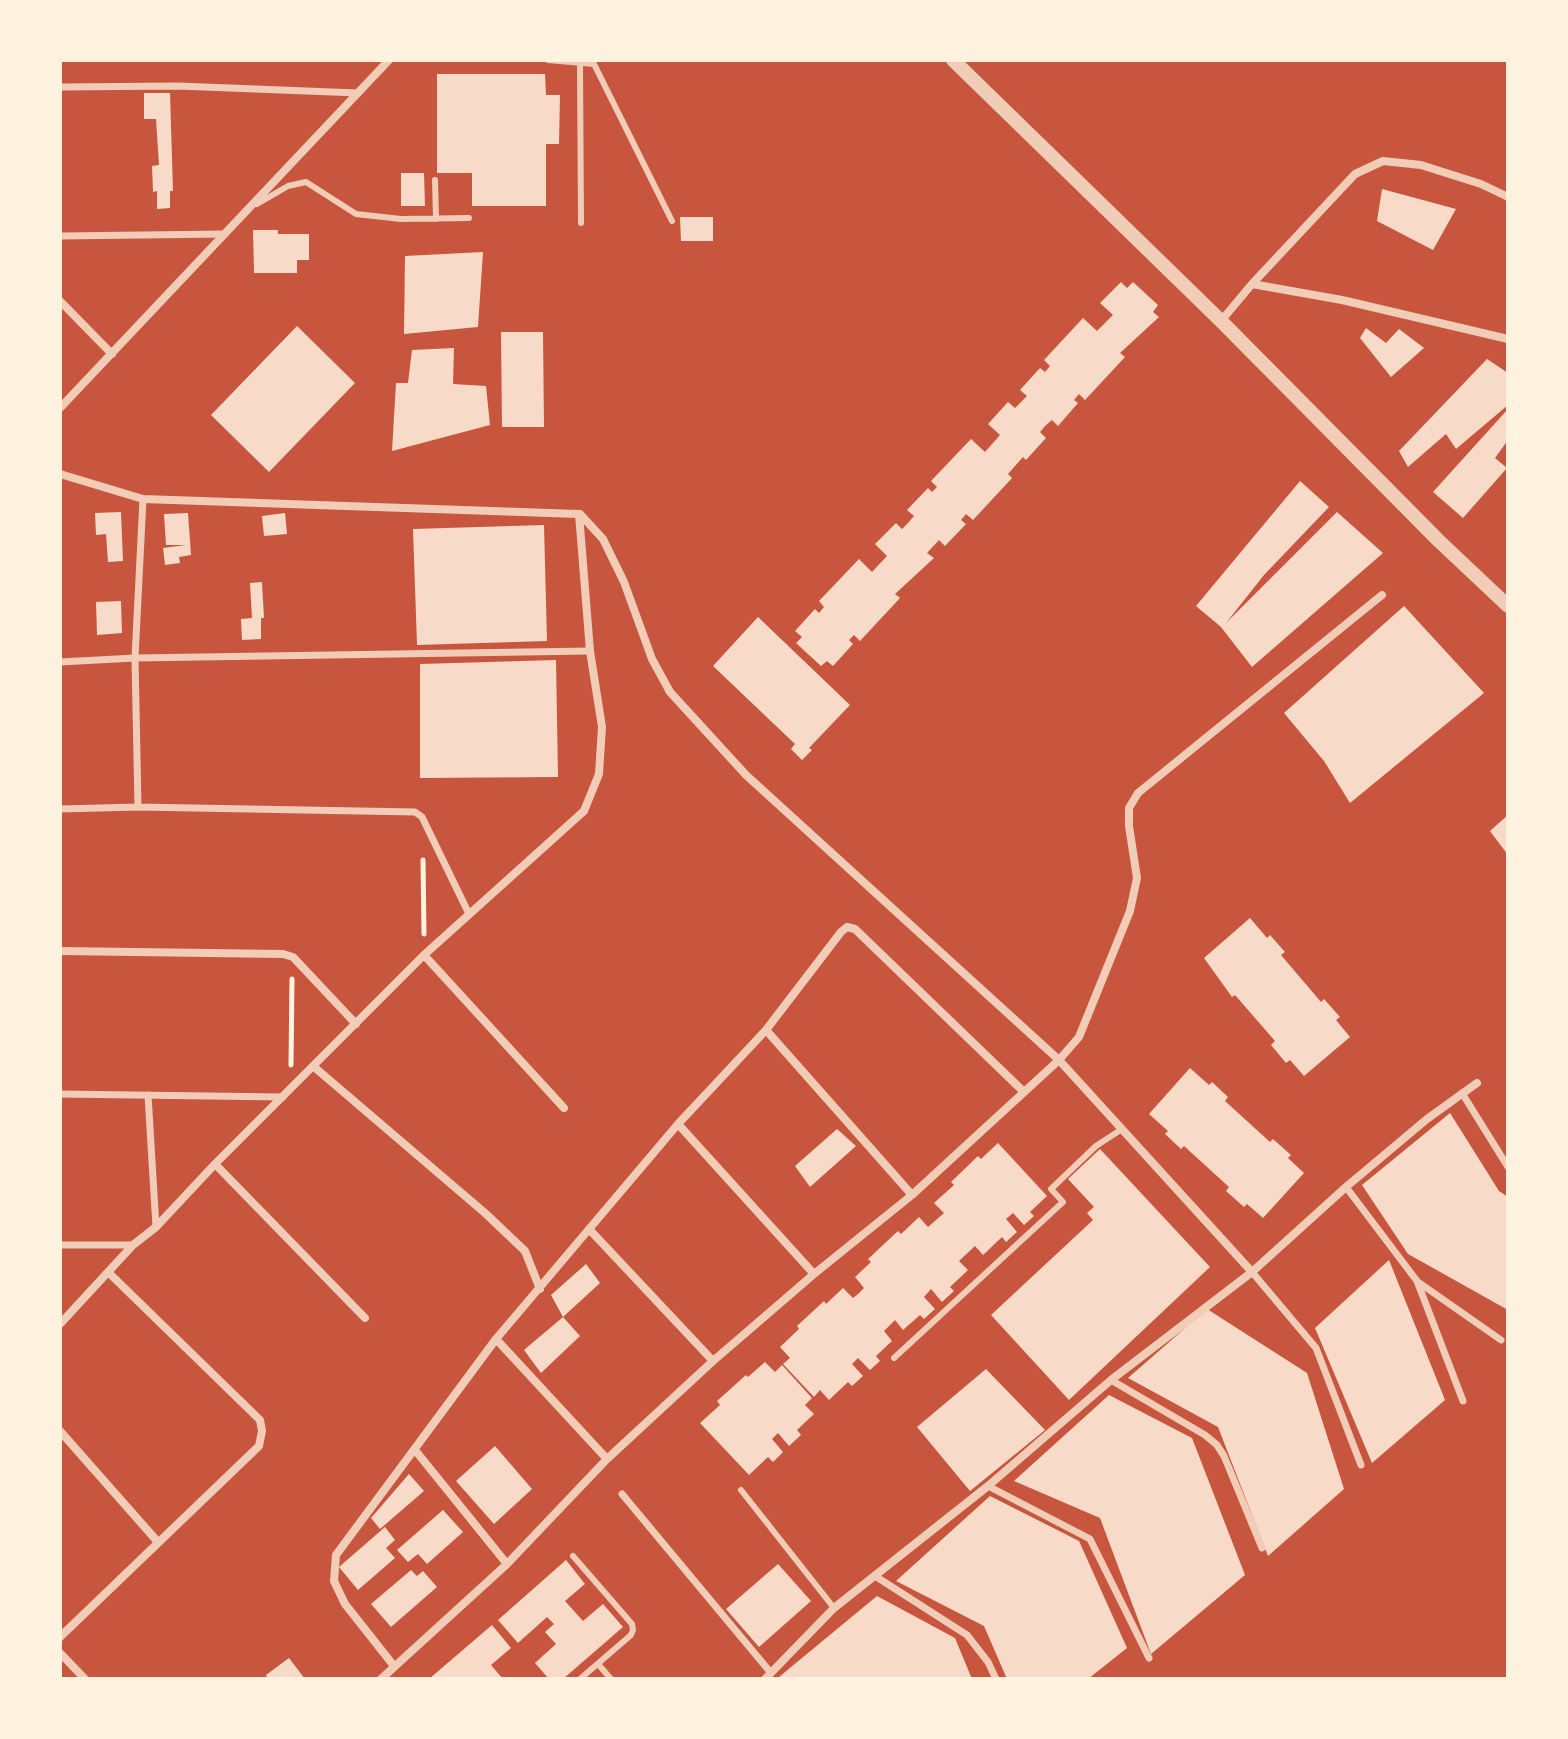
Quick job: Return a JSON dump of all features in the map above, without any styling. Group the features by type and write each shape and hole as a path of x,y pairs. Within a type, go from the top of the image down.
{"street":[{"path":"60,408 389,60"},
{"path":"953,60 1508,606"},
{"path":"60,87 178,86 358,93"},
{"path":"1221,321 1355,174 1383,161 1421,165 1481,184 1508,197"},
{"path":"60,236 225,234"},
{"path":"1252,284 1342,300 1508,339"},
{"path":"60,301 112,354"},
{"path":"60,474 143,499 579,514 603,539 624,582 652,659 670,692 746,775 1059,1060 1252,1272 1316,1348 1361,1465"},
{"path":"138,807 135,658 143,499"},
{"path":"60,1324 133,1245 156,1227 424,955 584,811 599,774 602,727 590,651 579,514"},
{"path":"381,1679 507,1564 607,1459 713,1361 912,1195 1059,1060 1079,1037 1130,911 1137,878 1129,808 1138,793 1382,595"},
{"path":"60,662 135,658 590,651"},
{"path":"60,809 138,807 408,811 422,817 469,914"},
{"path":"394,1666 345,1604 334,1581 336,1555 496,1339 678,1124 766,1030 841,932 847,927 855,929 1024,1092"},
{"path":"60,951 283,954 293,957 356,1024"},
{"path":"424,955 564,1108"},
{"path":"766,1030 912,1195"},
{"path":"313,1066 525,1251 540,1289"},
{"path":"622,1494 768,1677 834,1608 988,1486 1111,1380 1252,1272 1346,1187 1477,1083"},
{"path":"1462,1093 1508,1167"},
{"path":"60,1094 287,1094"},
{"path":"148,1095 156,1227"},
{"path":"678,1124 814,1274"},
{"path":"215,1164 365,1318"},
{"path":"1346,1187 1417,1281 1463,1401"},
{"path":"589,1229 713,1361"},
{"path":"60,1245 133,1245"},
{"path":"60,1637 259,1446 262,1431 260,1420 108,1272"},
{"path":"1417,1281 1501,1340"},
{"path":"496,1339 607,1459"},
{"path":"1111,1380 1217,1445 1262,1548"},
{"path":"60,1431 157,1541"},
{"path":"415,1450 507,1564"},
{"path":"988,1486 1090,1539 1149,1658"},
{"path":"875,1576 967,1635 988,1662 996,1679"},
{"path":"60,1653 85,1679"}],"lane":[{"path":"548,60 594,64 672,221"},
{"path":"580,63 581,223"},
{"path":"435,180 436,219"},
{"path":"245,213 288,186 306,182 356,214 401,219 469,218"},
{"path":"894,1358 1063,1202 1051,1189 1096,1146 1122,1129"},
{"path":"741,1490 834,1608"},
{"path":"573,1556 632,1624 633,1630 580,1679"},
{"path":"598,1664 611,1679"}],"path":[{"path":"422,817 424,955"},
{"path":"287,1094 293,957"}],"building":[{"path":"437,74 545,74 546,95 560,95 559,144 546,144 546,206 472,206 472,173 437,173"},
{"path":"144,93 170,93 173,191 170,191 170,208 157,209 157,191 153,192 152,166 159,165 156,119 144,119"},
{"path":"401,173 424,173 425,206 401,206"},
{"path":"1382,189 1456,209 1433,250 1377,221"},
{"path":"680,217 713,217 713,241 681,241"},
{"path":"253,230 309,234 309,260 297,260 297,273 254,273"},
{"path":"483,252 478,327 404,334 405,256"},
{"path":"1121,282 1127,288 1133,282 1158,305 1153,312 1159,317 1120,353 1125,357 1085,400 1079,394 1074,400 1078,403 1058,426 1052,420 1046,425 1040,432 1046,438 1026,460 1023,457 1008,474 1012,478 973,520 966,514 961,520 966,524 945,546 939,540 927,553 934,558 895,594 900,598 860,641 854,635 849,640 853,644 833,666 827,661 821,666 796,643 802,637 795,631 815,609 819,613 824,607 819,601 859,559 872,572 887,556 875,544 896,523 902,529 908,523 914,516 907,510 928,488 932,492 937,487 931,481 971,439 985,452 1000,435 988,424 1008,402 1015,408 1027,396 1020,390 1040,368 1045,372 1050,366 1044,360 1083,318 1097,331 1113,315 1100,303"},
{"path":"297,326 355,383 269,472 211,415"},
{"path":"1366,328 1386,343 1399,329 1424,348 1391,377 1360,338"},
{"path":"501,332 543,332 544,427 502,427"},
{"path":"454,348 453,384 486,386 490,425 392,451 396,383 408,383 412,350"},
{"path":"1487,359 1508,373 1508,405 1456,449 1446,434 1408,467 1399,451"},
{"path":"1508,409 1508,440 1495,458 1507,468 1463,518 1433,492"},
{"path":"1300,481 1329,507 1264,575 1226,623 1337,512 1383,553 1252,667 1221,627 1196,606"},
{"path":"121,512 123,561 108,562 106,534 96,535 95,513"},
{"path":"188,513 191,555 179,557 180,563 165,565 163,548 186,545 166,545 164,514"},
{"path":"285,513 287,534 264,536 262,516"},
{"path":"544,525 547,641 417,645 413,529"},
{"path":"262,582 264,618 261,618 261,639 242,640 241,619 252,618 250,583"},
{"path":"121,601 122,633 97,635 96,602"},
{"path":"1404,606 1484,693 1350,803 1324,761 1284,713"},
{"path":"758,617 850,705 809,748 812,750 802,760 791,749 795,744 713,666"},
{"path":"556,660 558,777 420,778 420,664"},
{"path":"1508,815 1508,855 1490,831"},
{"path":"1250,918 1267,938 1270,935 1285,952 1281,955 1321,1002 1324,999 1340,1017 1336,1020 1350,1037 1304,1076 1290,1060 1286,1063 1271,1045 1275,1041 1235,995 1232,997 1204,958"},
{"path":"1190,1068 1209,1085 1212,1082 1228,1097 1225,1101 1270,1142 1273,1139 1291,1155 1288,1158 1304,1173 1263,1218 1226,1191 1229,1187 1184,1146 1181,1149 1165,1134 1168,1131 1149,1114"},
{"path":"1450,1113 1499,1191 1508,1197 1508,1310 1408,1254 1362,1185"},
{"path":"837,1129 856,1146 810,1187 795,1166"},
{"path":"998,1143 1047,1196 1030,1212 1034,1216 1024,1225 1013,1213 1006,1219 1017,1232 1006,1242 1002,1237 983,1255 975,1246 959,1261 968,1270 950,1287 954,1291 942,1302 931,1289 924,1297 935,1309 924,1319 920,1315 903,1330 895,1320 884,1331 892,1341 876,1356 880,1361 870,1370 858,1358 852,1364 863,1376 852,1386 848,1382 829,1400 820,1390 814,1397 783,1364 790,1358 780,1347 799,1329 797,1326 843,1288 853,1298 858,1294 864,1288 855,1277 871,1262 868,1259 898,1231 901,1234 919,1217 928,1227 944,1213 934,1203 978,1156 981,1159"},
{"path":"1100,1149 1210,1267 1069,1400 991,1315 1093,1220 1087,1213 1094,1207 1068,1179"},
{"path":"1389,1260 1445,1400 1372,1463 1315,1328"},
{"path":"586,1264 600,1283 563,1317 551,1295"},
{"path":"1207,1309 1307,1373 1344,1489 1268,1556 1218,1427 1128,1378"},
{"path":"563,1317 580,1336 541,1373 524,1350"},
{"path":"765,1362 775,1372 782,1365 812,1398 805,1405 814,1414 797,1430 801,1435 789,1446 778,1433 772,1439 783,1452 773,1462 768,1457 749,1475 700,1423 720,1405 717,1401"},
{"path":"986,1369 1045,1430 970,1491 917,1427"},
{"path":"1109,1395 1192,1438 1245,1575 1151,1654 1100,1518 1014,1481"},
{"path":"495,1446 532,1489 494,1524 456,1481"},
{"path":"409,1474 424,1491 380,1529 371,1518"},
{"path":"990,1496 1079,1541 1127,1648 1088,1679 1007,1679 984,1626 896,1581"},
{"path":"443,1510 463,1532 427,1564 418,1554 408,1562 397,1550"},
{"path":"385,1527 395,1540 386,1548 395,1558 358,1590 339,1567"},
{"path":"566,1560 585,1584 565,1601 583,1621 603,1604 623,1627 563,1679 549,1679 535,1663 556,1644 545,1632 554,1624 547,1617 518,1643 498,1620"},
{"path":"778,1564 811,1601 759,1647 726,1609"},
{"path":"411,1570 417,1576 423,1571 437,1587 391,1627 371,1604"},
{"path":"877,1596 955,1638 972,1679 779,1677"},
{"path":"492,1625 511,1648 491,1665 503,1679 429,1679"},
{"path":"289,1658 305,1679 268,1679 266,1675"}]}
